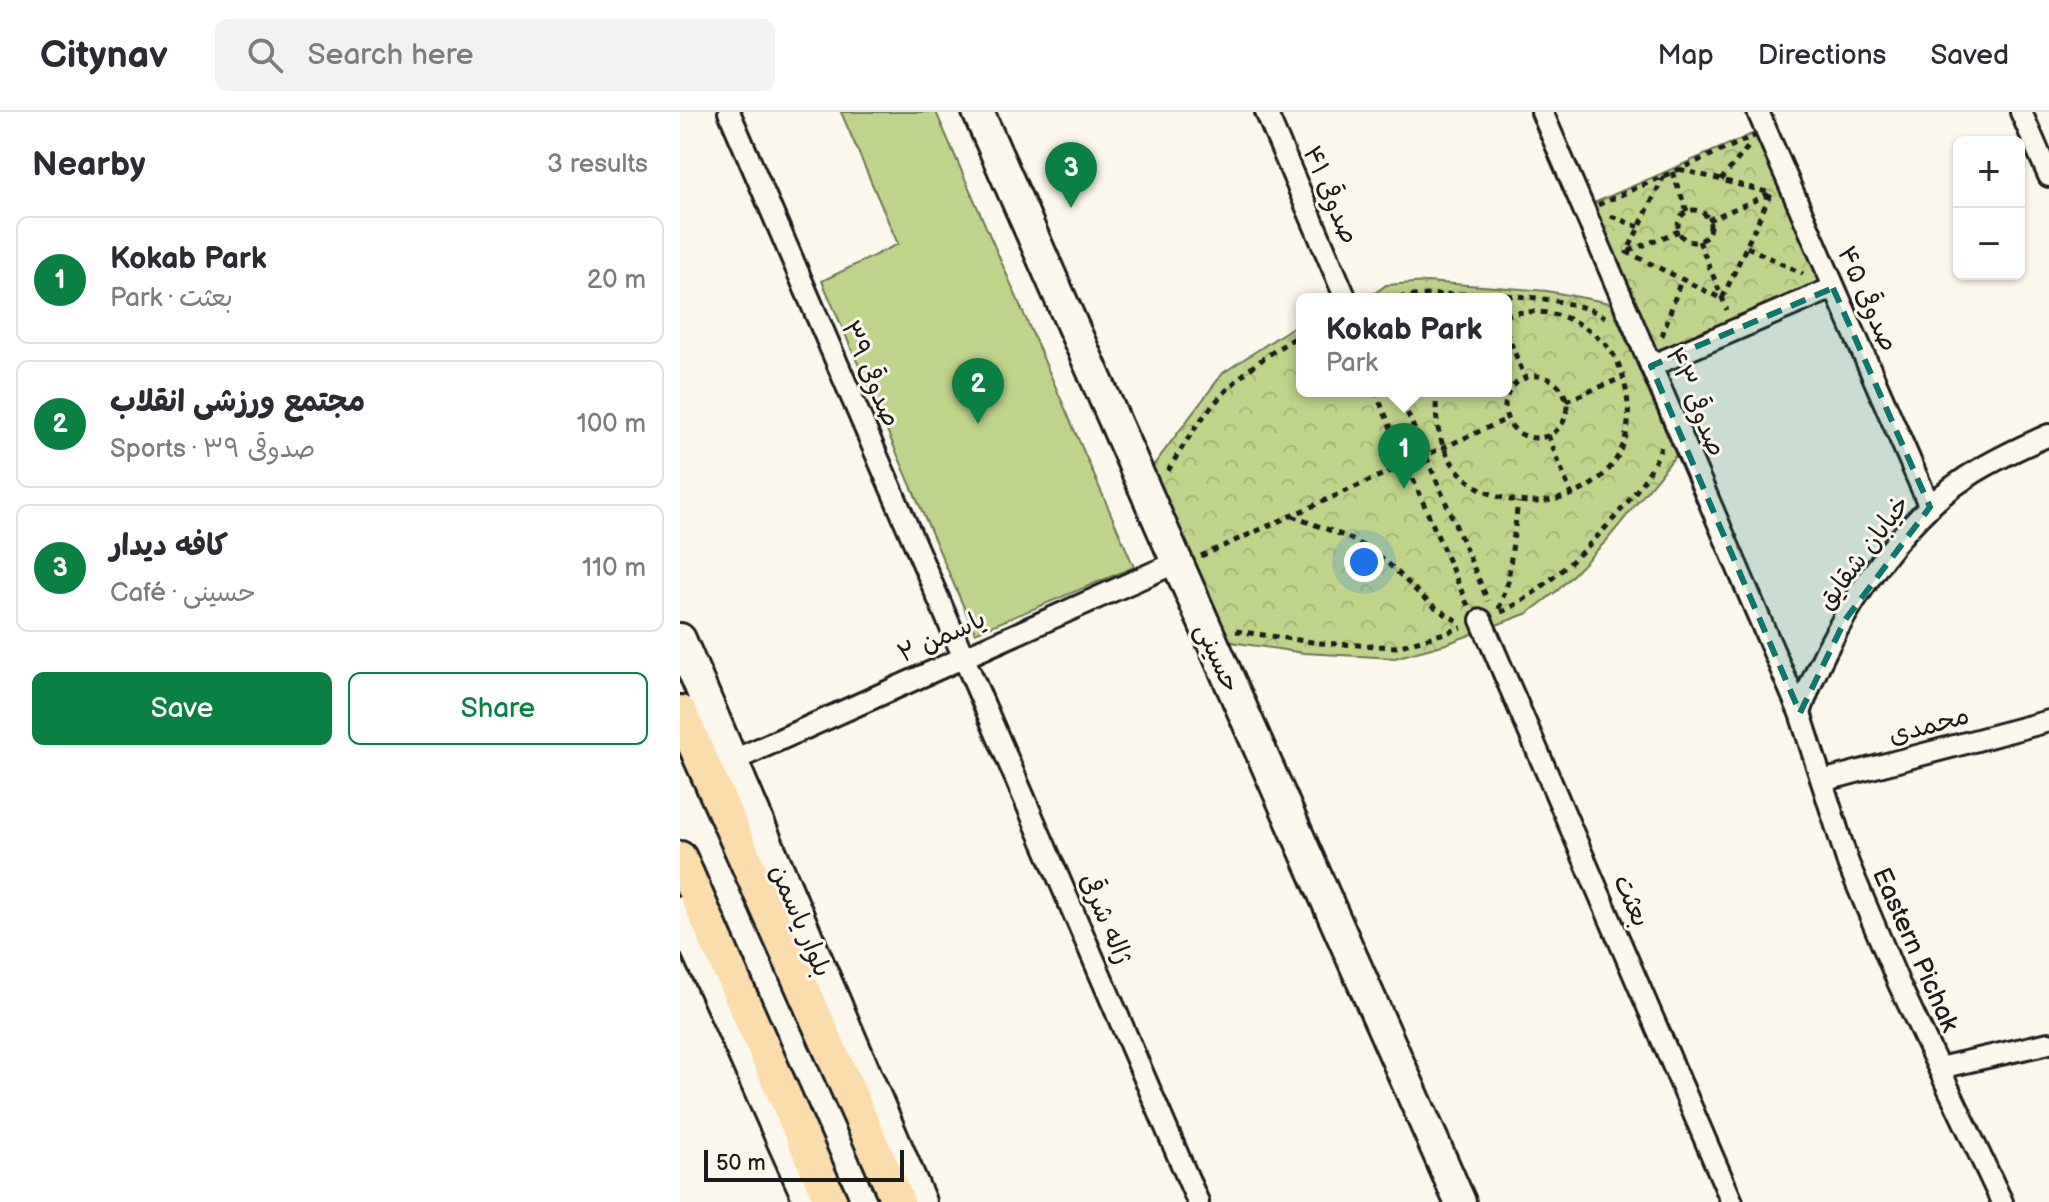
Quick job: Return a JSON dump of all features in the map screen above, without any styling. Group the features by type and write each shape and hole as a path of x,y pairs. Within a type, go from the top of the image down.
{"main road":[{"path":"680,712 898,1202"},
{"path":"682,863 831,1202"}],"street":[{"name":"صدوقی ۳۹","path":"729,112 964,656"},
{"name":"حسینی","path":"978,112 1190,554 1460,1202"},
{"name":"صدوقی ۴۱","path":"1266,112 1343,293"},
{"name":"صدوقی ۴۳","path":"1542,112 1654,362 1800,713"},
{"path":"2021,112 2049,176"},
{"name":"صدوقی ۴۵","path":"1760,124 1780,189 1930,507"},
{"path":"1654,362 1828,286"},
{"name":"خیابان شقایق","path":"1800,713 1820,661 1853,606 1930,507 1966,477 2049,435"},
{"name":"یاسمن ۲","path":"732,761 1190,554"},
{"name":"بعثت","path":"1478,621 1732,1202"},
{"name":"بلوار یاسمن","path":"680,639 920,1202"},
{"name":"ژاله شرقی","path":"964,656 1198,1202"},
{"name":"Eastern Pichak","path":"1800,713 1848,863 1899,984 2002,1202"},
{"name":"محمدی","path":"1822,781 2049,721"},
{"path":"680,912 810,1202"},
{"path":"1939,1068 2049,1043"}],"path":[{"path":"1654,362 1591,208 1679,169 1760,124"},
{"path":"1721,180 1760,124"},
{"path":"1760,124 1780,189 1828,286"},
{"path":"1679,169 1721,180 1780,189"},
{"path":"1668,174 1687,211"},
{"path":"1627,252 1668,174"},
{"path":"1708,220 1780,189"},
{"path":"1722,299 1780,189"},
{"path":"1687,211 1702,212 1708,220 1709,230 1699,241 1689,241 1679,231 1679,220 1687,211"},
{"path":"1610,260 1679,231"},
{"path":"1699,241 1734,327"},
{"path":"1747,247 1828,286"},
{"path":"1627,252 1722,299"},
{"path":"1654,362 1681,280"},
{"path":"1654,362 1828,286"},
{"path":"1512,297 1588,310 1604,316 1609,327"},
{"path":"1512,314 1528,310 1558,314 1589,328 1613,352 1635,387"},
{"path":"1165,475 1193,426 1221,392 1260,359 1296,338"},
{"path":"1436,397 1435,411 1444,448 1456,468 1478,488 1506,501 1540,504 1572,496 1600,477 1620,450 1629,417 1627,376 1614,339"},
{"path":"1512,346 1525,378"},
{"path":"1566,401 1627,376"},
{"path":"1506,397 1507,419 1520,434 1539,438 1548,435 1565,417 1566,401 1550,380 1525,378 1512,389"},
{"path":"1378,397 1478,621"},
{"path":"1401,397 1493,613 1499,609 1508,582 1518,502"},
{"path":"1206,571 1190,554 1291,516 1507,419"},
{"path":"1548,435 1572,496"},
{"path":"1230,629 1319,643 1397,647 1516,606 1549,583 1619,511 1662,449 1656,436"},
{"path":"1291,516 1351,539 1376,553 1419,597 1446,615 1463,623 1478,621"}],"highlighted area":[{"path":"1833,288 1930,507 1845,620 1800,713 1651,366"}],"green space":[{"path":"841,112 936,112 1134,567 975,633 822,281 898,244"},
{"path":"1761,130 1827,286 1654,361 1587,206"},
{"path":"1427,282 1547,291 1610,303 1676,455 1607,540 1558,590 1528,613 1446,644 1395,658 1304,653 1224,641 1150,470 1223,373 1296,325 1296,397 1512,397 1512,293 1375,293 1386,285"}],"place":[{"name":"کافه دیدار","path":"1071,208"},
{"name":"مجتمع ورزشی انقلاب","path":"978,424"},
{"name":"Kokab Park","path":"1404,489"}]}
